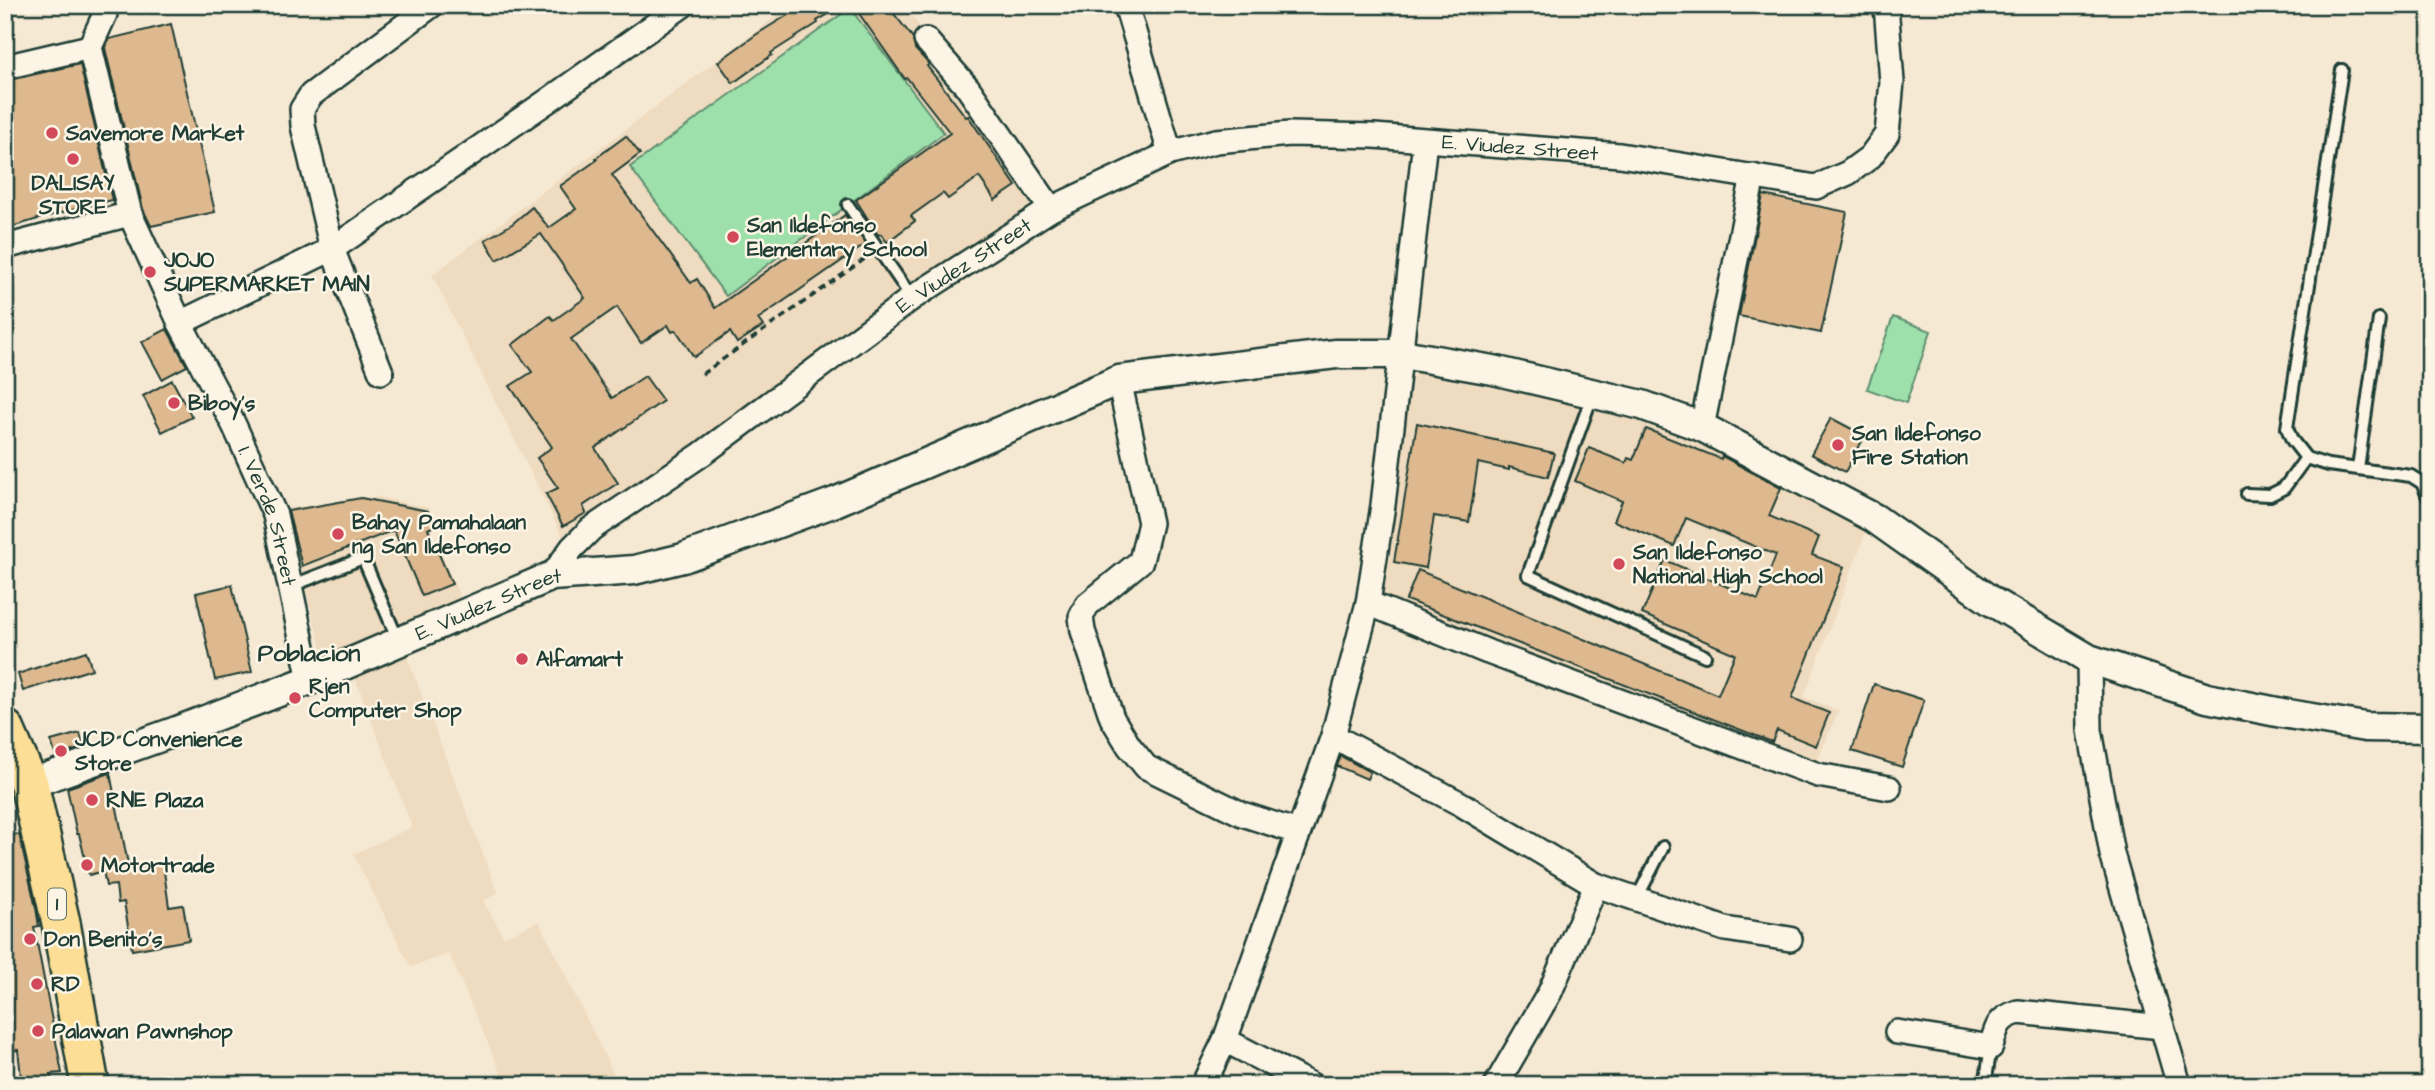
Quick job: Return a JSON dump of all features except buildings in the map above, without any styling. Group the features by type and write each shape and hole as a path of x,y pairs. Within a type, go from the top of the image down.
{"highway":[{"name":"1","path":"5,729 17,786 61,923 90,1085"}],"street":[{"path":"5,67 90,47 105,14 105,5"},
{"path":"381,372 332,249 303,126 302,109 311,95 432,5"},
{"path":"180,323 332,249 682,5"},
{"path":"1126,5 1170,153"},
{"name":"E. Viudez Street","path":"17,786 174,732 310,680 552,576 572,548 591,529 702,454 912,298 1051,209 1170,153 1216,141 1290,134 1374,136 1620,155 1816,187 1848,173 1870,157 1887,134 1892,82 1886,5"},
{"path":"926,40 968,88 1051,209"},
{"name":"I. Verde Street","path":"90,47 130,214 180,323 234,425 275,515 310,680"},
{"path":"1203,1085 1225,1040 1333,736 1368,603 1402,354 1425,141"},
{"path":"1702,427 1753,176"},
{"path":"5,247 130,214"},
{"path":"552,576 634,570 683,558 835,502 1119,380 1336,354 1402,354 1493,370 1642,405 1702,427 1874,519 1991,601 2088,659 2207,698 2282,713 2365,727 2430,727"},
{"path":"1119,380 1150,523 1140,561 1087,605 1081,617 1083,631 1112,718 1146,767 1242,814 1298,832"},
{"path":"1368,603 1488,652 1818,775 1889,788"},
{"path":"2088,659 2090,730 2112,854 2179,1085"},
{"path":"1333,736 1461,804 1597,885 1725,929 1790,939"},
{"path":"1496,1085 1550,992 1597,885"},
{"path":"1897,1032 1991,1047 1998,1024 2007,1016 2018,1012 2162,1027"},
{"path":"1225,1040 1311,1085"}],"lane":[{"path":"2342,70 2287,428 2292,440 2306,458 2328,465 2411,476 2422,483 2430,500"},
{"path":"848,205 912,298"},
{"path":"2358,468 2379,319"},
{"path":"1592,393 1528,575 1704,656"},
{"path":"2247,494 2270,495 2284,488 2306,458"},
{"path":"291,586 363,558 399,643"},
{"path":"1636,900 1663,846"},
{"path":"1985,1085 1991,1047"}],"path":[{"path":"702,374 878,249"}],"shaded area":[{"name":"San Ildefonso Elementary School","path":"791,5 905,5 1038,199 564,539 432,275"},
{"name":"San Ildefonso National High School","path":"1414,373 1609,410 1787,477 1866,532 1804,697 1839,711 1815,765 1379,597"},
{"path":"379,497 429,508 435,524 429,527 461,599 325,659 282,509"},
{"path":"406,654 498,893 483,901 504,937 539,921 619,1085 506,1085 449,954 411,967 353,854 412,827 354,675"}],"green space":[{"path":"850,8 944,133 726,296 630,167"},
{"path":"1893,317 1931,331 1906,403 1867,389"}],"place":[{"name":"Savemore Market","path":"52,133"},
{"name":"DALISAY STORE","path":"73,159"},
{"name":"San Ildefonso Elementary School","path":"733,237"},
{"name":"JOJO SUPERMARKET MAIN","path":"150,272"},
{"name":"Biboy's","path":"174,403"},
{"name":"San Ildefonso Fire Station","path":"1838,445"},
{"name":"Bahay Pamahalaan ng San Ildefonso","path":"338,534"},
{"name":"San Ildefonso National High School","path":"1619,564"},
{"name":"Alfamart","path":"522,659"},
{"name":"Rjen Computer Shop","path":"295,698"},
{"name":"JCD Convenience Store","path":"61,751"},
{"name":"RNE Plaza","path":"92,800"},
{"name":"Motortrade","path":"87,865"},
{"name":"Don Benito's","path":"30,939"},
{"name":"RD","path":"37,984"},
{"name":"Palawan Pawnshop","path":"38,1031"}],"district":[{"name":"Poblacion","path":"309,654"}]}
